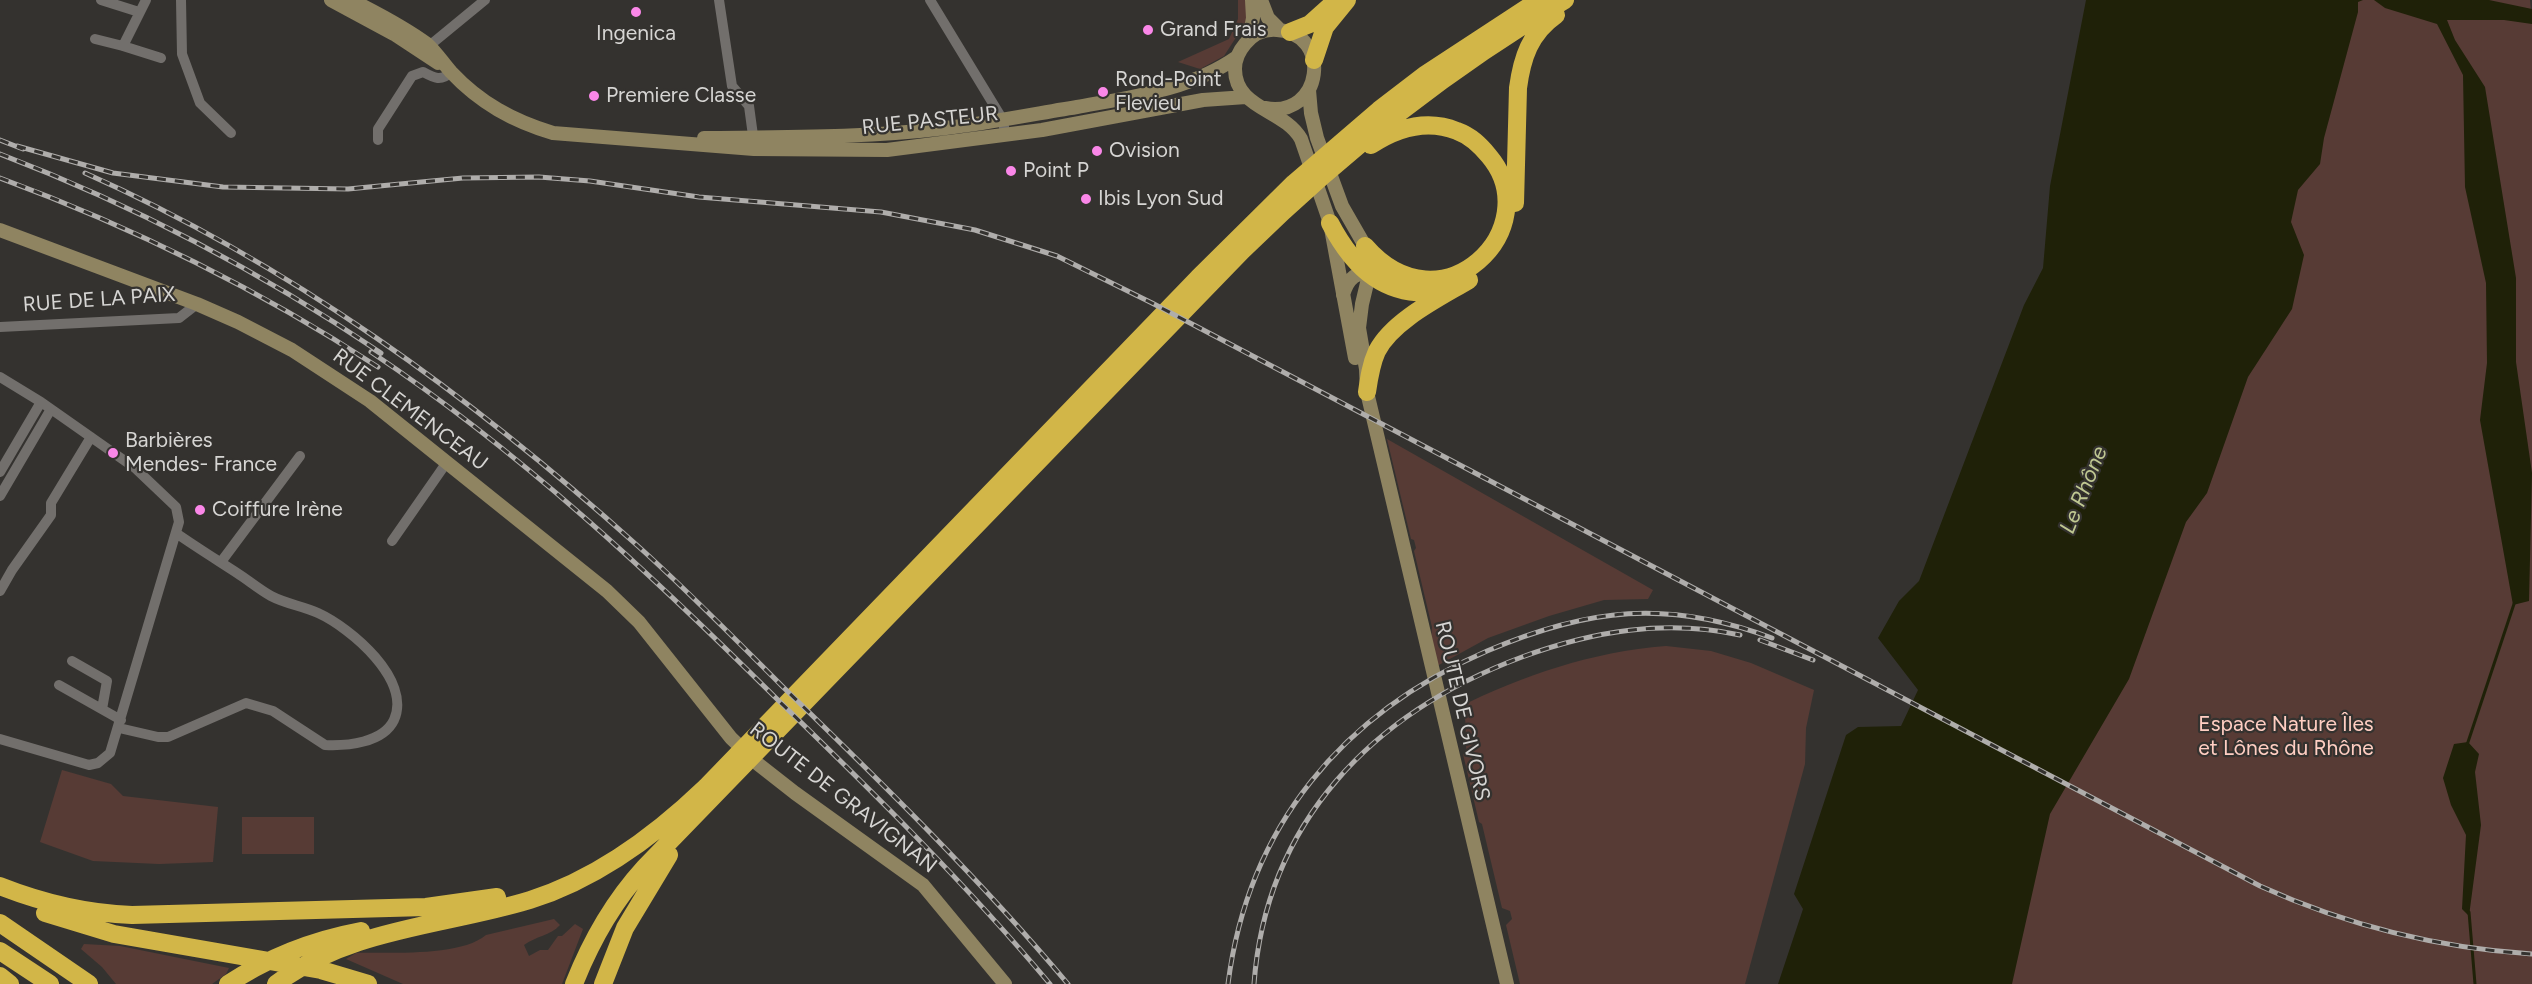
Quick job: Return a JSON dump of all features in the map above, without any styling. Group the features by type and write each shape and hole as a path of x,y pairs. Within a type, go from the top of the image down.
{"highway":[{"path":"1285,31 1314,21 1335,0"},
{"path":"1314,60 1325,27 1347,0"},
{"path":"277,984 296,970 333,951 376,937 532,899 605,865 665,825 729,773 1185,301 1426,74 1519,0"},
{"path":"1426,74 1539,0"},
{"path":"1340,157 1452,72 1565,0"},
{"path":"1366,392 1373,360 1386,338 1402,323 1486,267 1508,237 1514,212 1518,88 1523,61 1531,42 1540,29 1574,0"},
{"path":"1340,157 1414,126 1431,125 1455,130 1470,137 1483,148 1497,166 1504,186 1505,212 1498,236 1483,257 1458,275 1438,280 1413,279 1379,262 1365,246"},
{"path":"1185,301 1283,211 1298,193"},
{"path":"1330,223 1343,248 1367,272 1385,284 1410,292 1430,292 1456,287"},
{"path":"603,984 617,945 639,901 663,863 729,773"},
{"path":"574,984 594,939 619,898 644,868 707,804"},
{"path":"0,885 56,906 114,914 371,909 426,907 476,901 505,895 605,865"},
{"path":"0,897 114,934 321,970 368,984"},
{"path":"232,981 266,962 308,944 386,926 440,921"},
{"path":"0,923 89,984"},
{"path":"0,951 39,984"},
{"path":"0,951 50,984"},
{"path":"0,976 10,984"}],"main road":[{"name":"RUE PASTEUR","path":"331,0 394,34 451,72 496,110 524,124 553,133 615,139 887,150 1004,127 1178,85 1213,73 1237,57"},
{"name":"RUE PASTEUR","path":"351,0 399,26 429,46 451,72"},
{"path":"1249,39 1252,0"},
{"path":"1261,0 1268,18 1305,43 1314,60 1314,79 1301,100 1277,109 1265,108"},
{"path":"1285,31 1260,32 1249,39 1237,57 1236,79 1246,97 1290,125 1298,134 1330,223 1342,296 1359,375 1366,392"},
{"path":"1309,90 1317,138 1342,206 1365,246 1368,279 1359,328 1366,369 1366,392"},
{"name":"RUE PASTEUR","path":"1004,127 1088,122 1203,100 1246,97"},
{"name":"RUE CLEMENCEAU","path":"0,230 197,304 292,350 370,401 607,591"},
{"path":"1342,296 1351,278 1356,274 1394,271"},
{"name":"ROUTE DE GIVORS","path":"1366,392 1507,984"},
{"name":"ROUTE DE GRAVIGNAN","path":"607,591 639,622 731,738 758,764 795,793 923,885 1005,984"}],"street":[{"path":"101,0 139,12"},
{"path":"123,46 146,0"},
{"path":"181,0 182,54 200,103 231,134"},
{"path":"429,46 485,0"},
{"path":"719,0 732,86 749,106 754,143"},
{"path":"930,0 1004,127"},
{"path":"95,39 161,58"},
{"path":"378,140 378,129 412,76 423,72 436,79 445,77 451,72"},
{"name":"RUE DE LA PAIX","path":"0,327 179,318 197,304"},
{"path":"0,377 41,402 135,468 176,507 180,522 110,753 98,763 89,765 0,739"},
{"path":"0,472 41,402"},
{"path":"0,496 51,409"},
{"path":"0,591 51,515 51,503 91,437"},
{"path":"221,562 300,456"},
{"path":"392,541 447,462"},
{"path":"59,684 102,709 120,724 158,737 168,737 246,703 273,711 325,745 368,741 390,727 398,705 394,683 356,638 320,614 272,596 176,533"},
{"path":"72,661 107,681 102,709"}],"green space":[{"path":"1238,0 1248,0 1246,28 1242,28 1224,56 1200,69 1178,62 1229,39 1238,19"},
{"name":"Espace Nature Îles et Lônes du Rhône","path":"2223,0 2530,0 2532,24 2532,984 1943,984"},
{"path":"1387,439 1653,590 1648,599 1604,600 1549,616 1488,638 1437,666 1431,641 1432,627 1414,551 1416,548 1414,540 1411,539"},
{"path":"1666,646 1711,651 1751,663 1814,690 1806,728 1805,764 1745,984 1520,984 1506,925 1512,919 1510,911 1502,908 1482,824 1479,822 1463,754 1467,753 1463,710 1459,712 1457,708 1507,685 1558,667 1611,654"},
{"path":"62,770 111,784 123,796 218,807 213,862 159,864 93,861 40,842"},
{"path":"242,817 314,817 314,854 242,854"},
{"path":"554,919 560,925 556,929 524,945 529,956 540,950 548,950 558,936 562,936 575,924 583,929 562,984 403,984 346,959 356,953 424,952 460,947 486,935"},
{"path":"84,944 120,946 229,968 226,974 212,984 116,984 102,967 81,949"}],"water":[{"name":"Le Rhône","path":"2086,0 2363,0 2358,2 2358,12 2324,138 2320,164 2298,190 2291,222 2304,255 2292,309 2248,377 2207,493 2186,522 2129,679 2050,814 2012,984 1778,984 1803,909 1794,894 1846,735 1858,727 1901,726 1918,690 1878,638 1899,601 1919,581 2024,305 2043,268 2050,186"},
{"path":"2374,0 2489,0 2532,9 2532,24 2504,20 2447,20 2455,40 2485,87 2516,278 2516,362 2532,473 2529,601 2513,605 2480,420 2487,363 2486,283 2465,187 2463,75 2437,24 2385,8"},
{"path":"2468,742 2479,754 2475,772 2481,825 2469,916 2462,909 2466,835 2451,805 2443,778 2454,744"}],"waterway":[{"path":"2467,745 2514,604"},
{"path":"2469,912 2475,984"}],"railway":[{"path":"0,140 23,149"},
{"path":"17,146 113,173 223,187 348,189 463,178 539,177 590,181 699,197 881,212 975,230 1057,256 1152,303 2260,886 2326,912 2393,932 2462,946 2532,954"},
{"path":"0,154 99,195 244,268 291,295 381,353"},
{"path":"85,173 161,209 235,249 306,292 376,338 511,438 639,547 711,615 929,831 1000,906 1068,984"},
{"path":"0,178 99,217 195,262 288,312 378,367"},
{"path":"371,352 480,431 583,516 633,561 884,804 985,910 1050,984"},
{"path":"1228,984 1239,927 1257,874 1281,826 1311,782 1347,742 1389,707 1435,677 1487,651 1524,636 1560,625 1628,614 1663,614 1698,618 1772,638"},
{"path":"1254,984 1263,925 1280,872 1305,823 1337,780 1375,742 1419,708 1468,680 1522,657 1575,640 1602,634 1657,628 1712,630 1740,635"},
{"path":"1760,640 1813,660"}],"place":[{"name":"Ingenica","path":"636,12"},
{"name":"Grand Frais","path":"1148,30"},
{"name":"Rond-Point Flevieu","path":"1103,92"},
{"name":"Premiere Classe","path":"594,96"},
{"name":"Ovision","path":"1097,151"},
{"name":"Point P","path":"1011,171"},
{"name":"Ibis Lyon Sud","path":"1086,199"},
{"name":"Barbières Mendes- France","path":"113,453"},
{"name":"Coiffure Irène","path":"200,510"}]}
